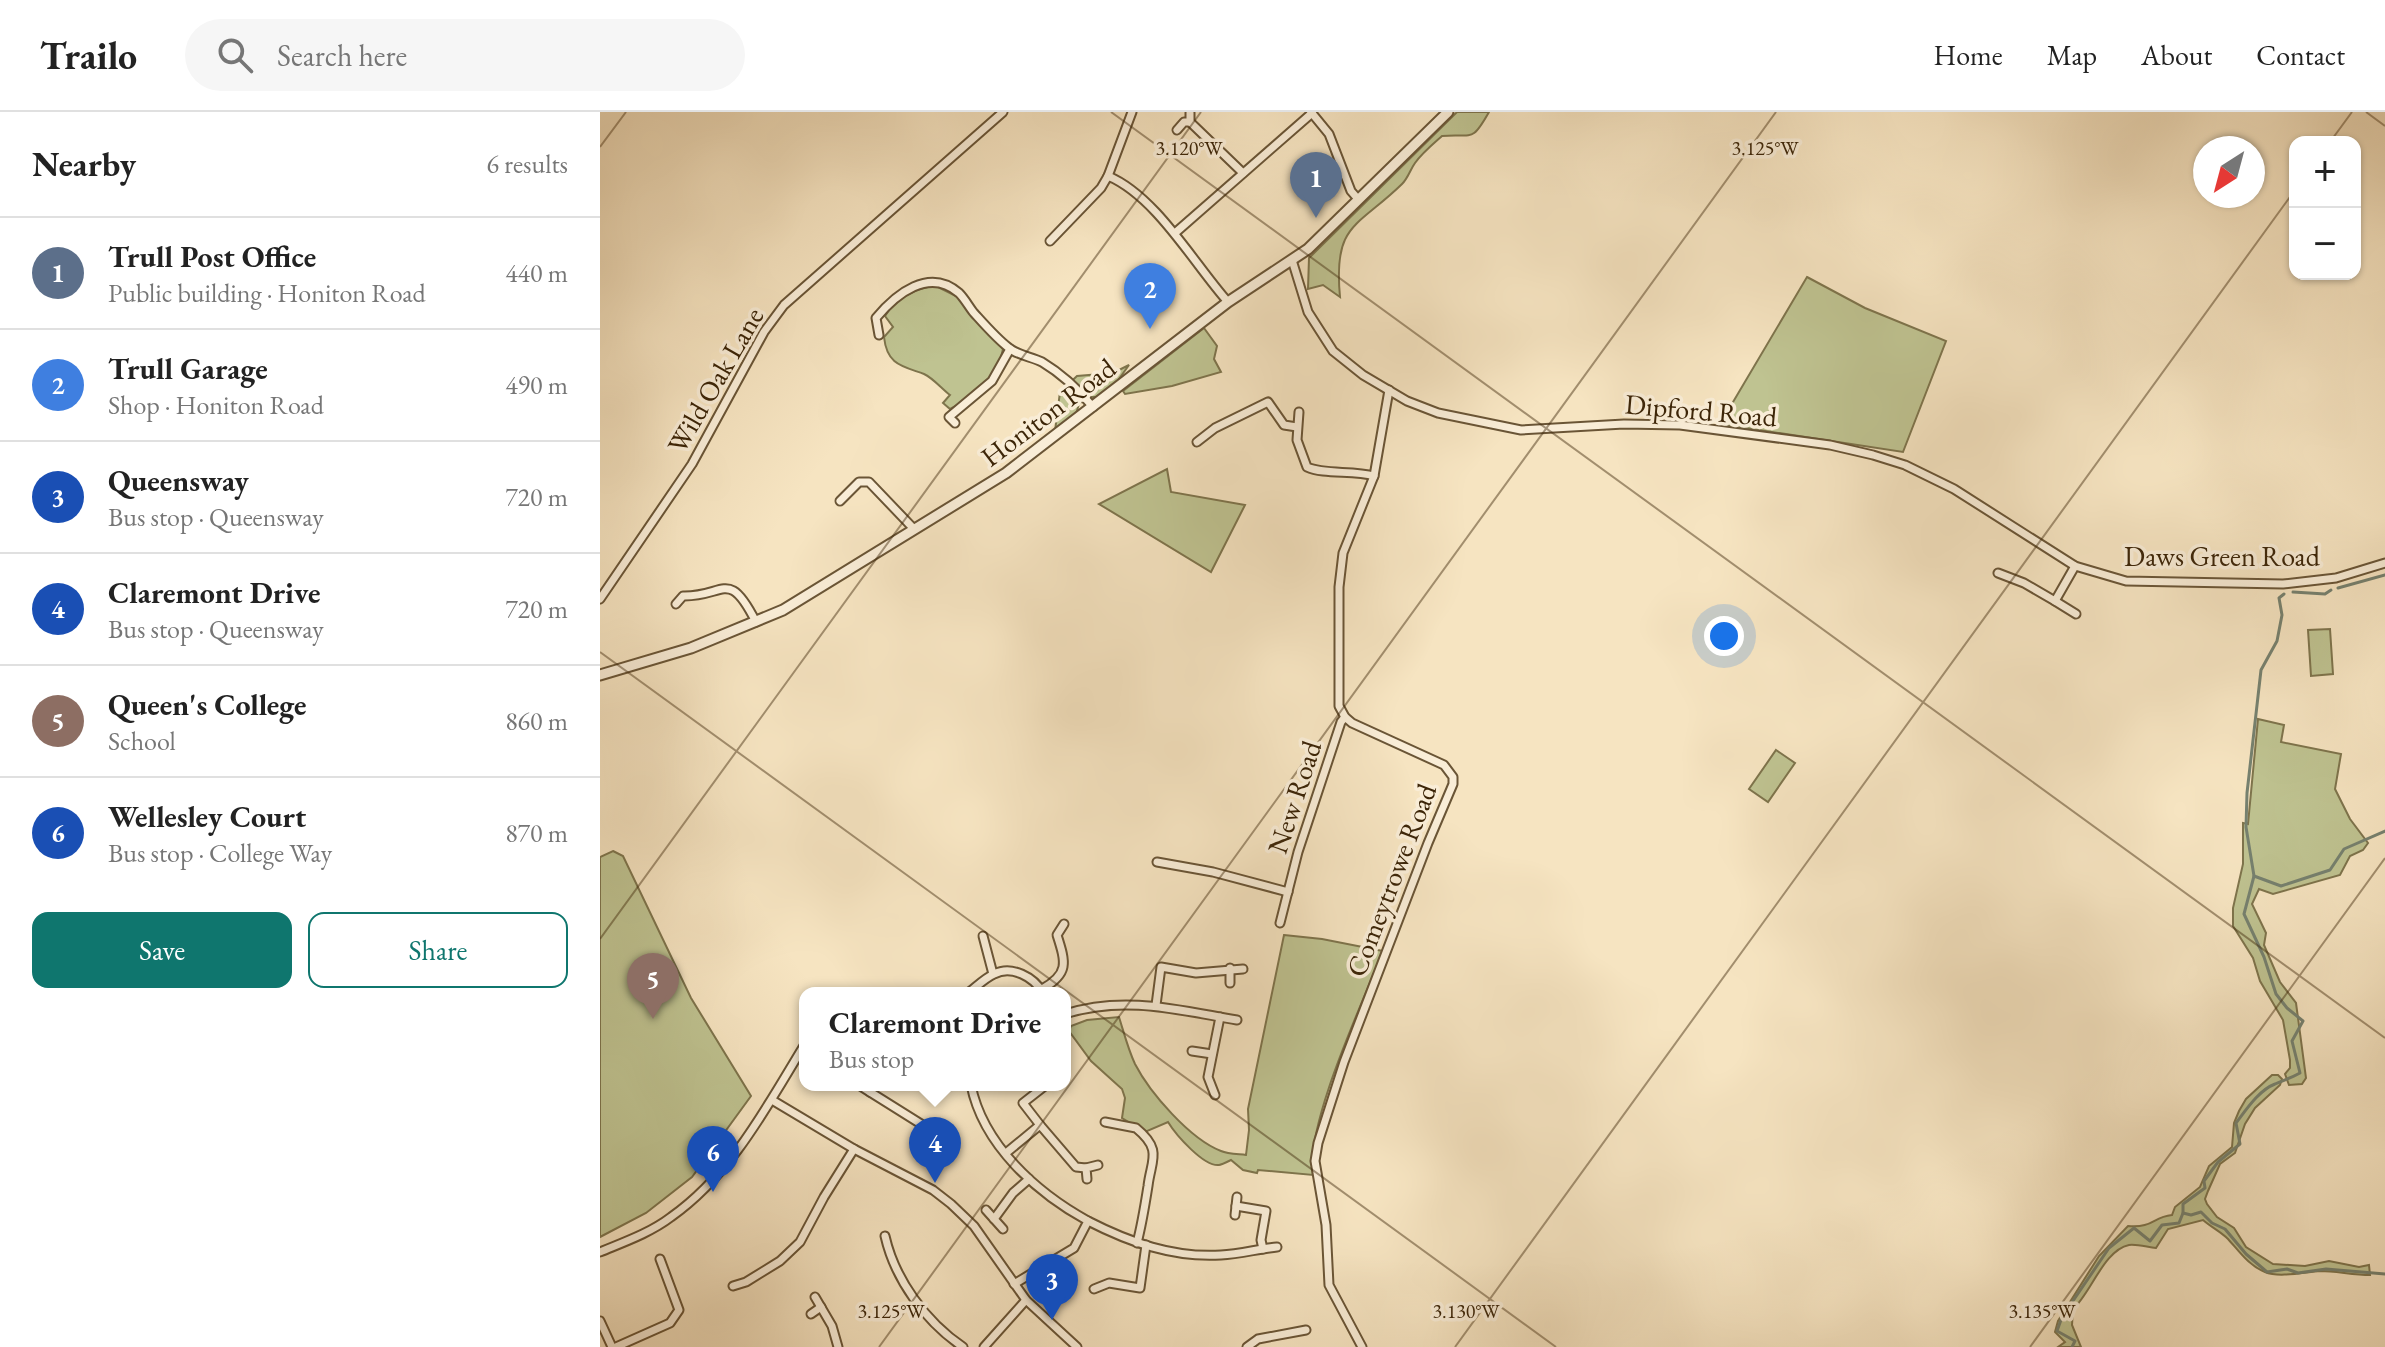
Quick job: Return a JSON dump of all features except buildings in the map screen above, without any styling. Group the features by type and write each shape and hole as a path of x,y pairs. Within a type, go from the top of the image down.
{"street":[{"name":"Wild Oak Lane","path":"600,599 692,464 764,332 784,305 1003,112"},
{"path":"1052,235 1101,188 1132,112"},
{"path":"1175,233 1312,112 1329,134 1351,191 1358,199"},
{"name":"Honiton Road","path":"600,675 691,648 756,622 809,595 1006,473 1228,302 1292,260 1323,235 1448,112"},
{"path":"1177,130 1190,118 1243,173"},
{"path":"1108,176 1131,190 1175,233 1228,302"},
{"name":"Dipford Road","path":"1292,260 1308,312 1324,341 1344,361 1423,408 1521,430 1624,424 1680,425 1830,445 1873,455 1905,465 1954,489 2075,566 2106,576"},
{"path":"879,335 876,318 905,290 932,282 944,285 961,295 1010,349 1024,353 1060,374 1093,407"},
{"path":"942,409 952,420 992,381 1010,349"},
{"path":"1345,717 1339,706 1339,587 1343,553 1374,476 1389,390"},
{"path":"1197,442 1266,398 1284,425 1297,427"},
{"path":"1299,412 1297,440 1307,467 1374,476"},
{"path":"840,501 859,482 869,482 913,528"},
{"name":"Daws Green Road","path":"2106,576 2126,581 2283,584 2336,578 2385,563"},
{"path":"2055,601 2075,566"},
{"path":"1998,573 2024,583 2076,614"},
{"path":"674,588 683,596 703,595 719,587 726,588 739,595 756,622"},
{"path":"676,604 683,596"},
{"name":"New Road","path":"1280,923 1298,852 1345,717"},
{"name":"Comeytrowe Road","path":"1345,717 1444,765 1453,777 1453,784 1344,1062 1315,1161 1326,1225 1329,1285 1362,1347"},
{"name":"New Road","path":"1157,862 1232,876 1288,892"},
{"path":"1047,987 1061,976 1064,969 1057,935 1064,924"},
{"path":"1047,934 1057,935"},
{"path":"983,936 993,974"},
{"path":"1151,965 1196,973 1243,969"},
{"path":"1156,1005 1161,967"},
{"path":"1230,968 1230,983"},
{"path":"976,987 993,974 1006,971 1030,978 1038,987"},
{"path":"1071,1013 1115,1004 1156,1005 1237,1020"},
{"path":"1215,1095 1205,1083 1220,1017"},
{"path":"1192,1051 1212,1054"},
{"path":"600,1252 643,1234 672,1217 707,1187 741,1147 799,1054"},
{"path":"876,1091 921,1124"},
{"path":"973,1091 986,1125 1006,1153 1029,1179 1057,1203 1088,1221 1141,1244 1195,1256 1277,1247"},
{"path":"1038,1091 1020,1105 1076,1167 1098,1165"},
{"path":"772,1100 854,1149 933,1190 951,1204 974,1226 1026,1300 1077,1347"},
{"path":"1118,1124 1119,1114"},
{"path":"1105,1122 1136,1128 1152,1150 1153,1169 1148,1182 1141,1244 1140,1288"},
{"path":"1006,1153 1040,1125"},
{"path":"733,1286 746,1282 780,1261 800,1242 854,1149"},
{"path":"1086,1168 1087,1179"},
{"path":"1153,1169 1162,1173"},
{"path":"994,1219 1013,1193 1029,1179"},
{"path":"1236,1206 1275,1213"},
{"path":"986,1210 1003,1229"},
{"path":"1263,1249 1261,1240 1266,1211"},
{"path":"1014,1284 1074,1248 1088,1221"},
{"path":"885,1236 925,1314 942,1332 963,1347"},
{"path":"878,1249 888,1247"},
{"path":"600,1321 614,1347 675,1319 679,1310 660,1259"},
{"path":"666,1273 677,1268"},
{"path":"1094,1289 1109,1283 1149,1289"},
{"path":"815,1297 832,1326 838,1347"},
{"path":"984,1347 1026,1300"},
{"path":"811,1314 821,1307"},
{"path":"1247,1347 1258,1339 1306,1330"},
{"path":"1294,1333 1296,1344"}],"green space":[{"path":"1457,112 1489,112 1474,133 1442,136 1418,159 1402,184 1352,229 1340,254 1340,297 1323,285 1308,289 1309,258"},
{"path":"1807,277 1865,308 1946,341 1903,452 1720,424"},
{"path":"936,286 958,297 1003,349 1001,359 984,385 950,409 943,403 950,395 927,376 892,359 884,337 893,327 885,316 895,304 914,291"},
{"path":"1204,328 1217,346 1214,359 1221,372 1172,386 1125,394 1123,391"},
{"path":"1129,365 1116,383 1099,397 1087,397 1079,404 1076,414 1055,431 1060,392 1077,376 1113,373"},
{"path":"1167,469 1171,492 1245,505 1211,572 1099,504"},
{"path":"2330,629 2333,674 2311,676 2308,630"},
{"path":"2258,719 2284,725 2281,742 2341,754 2335,789 2350,819 2368,843 2363,850 2350,856 2340,875 2273,894 2259,889 2252,904 2266,933 2264,945 2280,982 2296,1003 2306,1078 2302,1084 2289,1085 2285,1074 2290,1068 2290,1060 2283,1020 2260,981 2253,958 2233,926 2233,908 2243,864 2243,823 2248,824"},
{"path":"1776,750 1795,763 1768,802 1749,789"},
{"path":"613,851 623,856 691,998 751,1096 692,1177 646,1213 600,1237 600,857"},
{"path":"1284,935 1383,951 1326,1096 1313,1153 1313,1175 1258,1170 1257,1173 1243,1170 1231,1160 1220,1165 1213,1164 1191,1149 1168,1122 1145,1132 1122,1118 1125,1098 1122,1089 1091,1061 1071,1034 1071,1026 1087,1020 1119,1017 1135,1064 1150,1088 1184,1126 1209,1145 1224,1152 1246,1155 1248,1109"},
{"path":"2272,1075 2282,1079 2280,1085 2255,1108 2245,1124 2235,1153 2220,1164 2205,1199 2207,1204 2217,1217 2234,1228 2246,1247 2273,1264 2305,1266 2329,1261 2359,1267 2369,1265 2370,1275 2326,1271 2271,1274 2249,1262 2225,1236 2203,1220 2168,1229 2156,1248 2129,1245 2112,1255 2073,1309 2072,1325 2081,1347 2058,1347 2065,1342 2055,1332 2058,1321 2099,1256 2128,1226 2148,1224 2172,1215 2175,1207 2200,1187 2209,1166 2232,1147 2234,1123 2246,1099"}],"waterway":[{"path":"2338,588 2385,575"},
{"path":"2293,592 2325,594 2331,590"},
{"path":"2254,876 2246,827 2247,793 2261,670 2277,641 2282,615 2279,598 2284,594"},
{"path":"2072,1347 2075,1341 2057,1331 2062,1317 2109,1248 2134,1228 2150,1241 2162,1225 2179,1223 2183,1204 2205,1188 2204,1181 2218,1162 2240,1144 2236,1123 2269,1087 2300,1073 2292,1041 2303,1021 2276,994 2264,957 2244,914 2254,876 2281,886 2330,870 2344,849 2385,831"},
{"path":"2183,1213 2191,1215 2201,1212 2212,1223 2225,1229 2246,1254 2267,1272 2287,1269 2298,1273 2326,1269 2385,1274"}],"place":[{"name":"Trull Post Office","path":"1316,218"},
{"name":"Trull Garage","path":"1150,329"},
{"name":"Queen's College","path":"653,1019"},
{"name":"Claremont Drive","path":"935,1183"},
{"name":"Wellesley Court","path":"713,1192"},
{"name":"Queensway","path":"1052,1320"}]}
